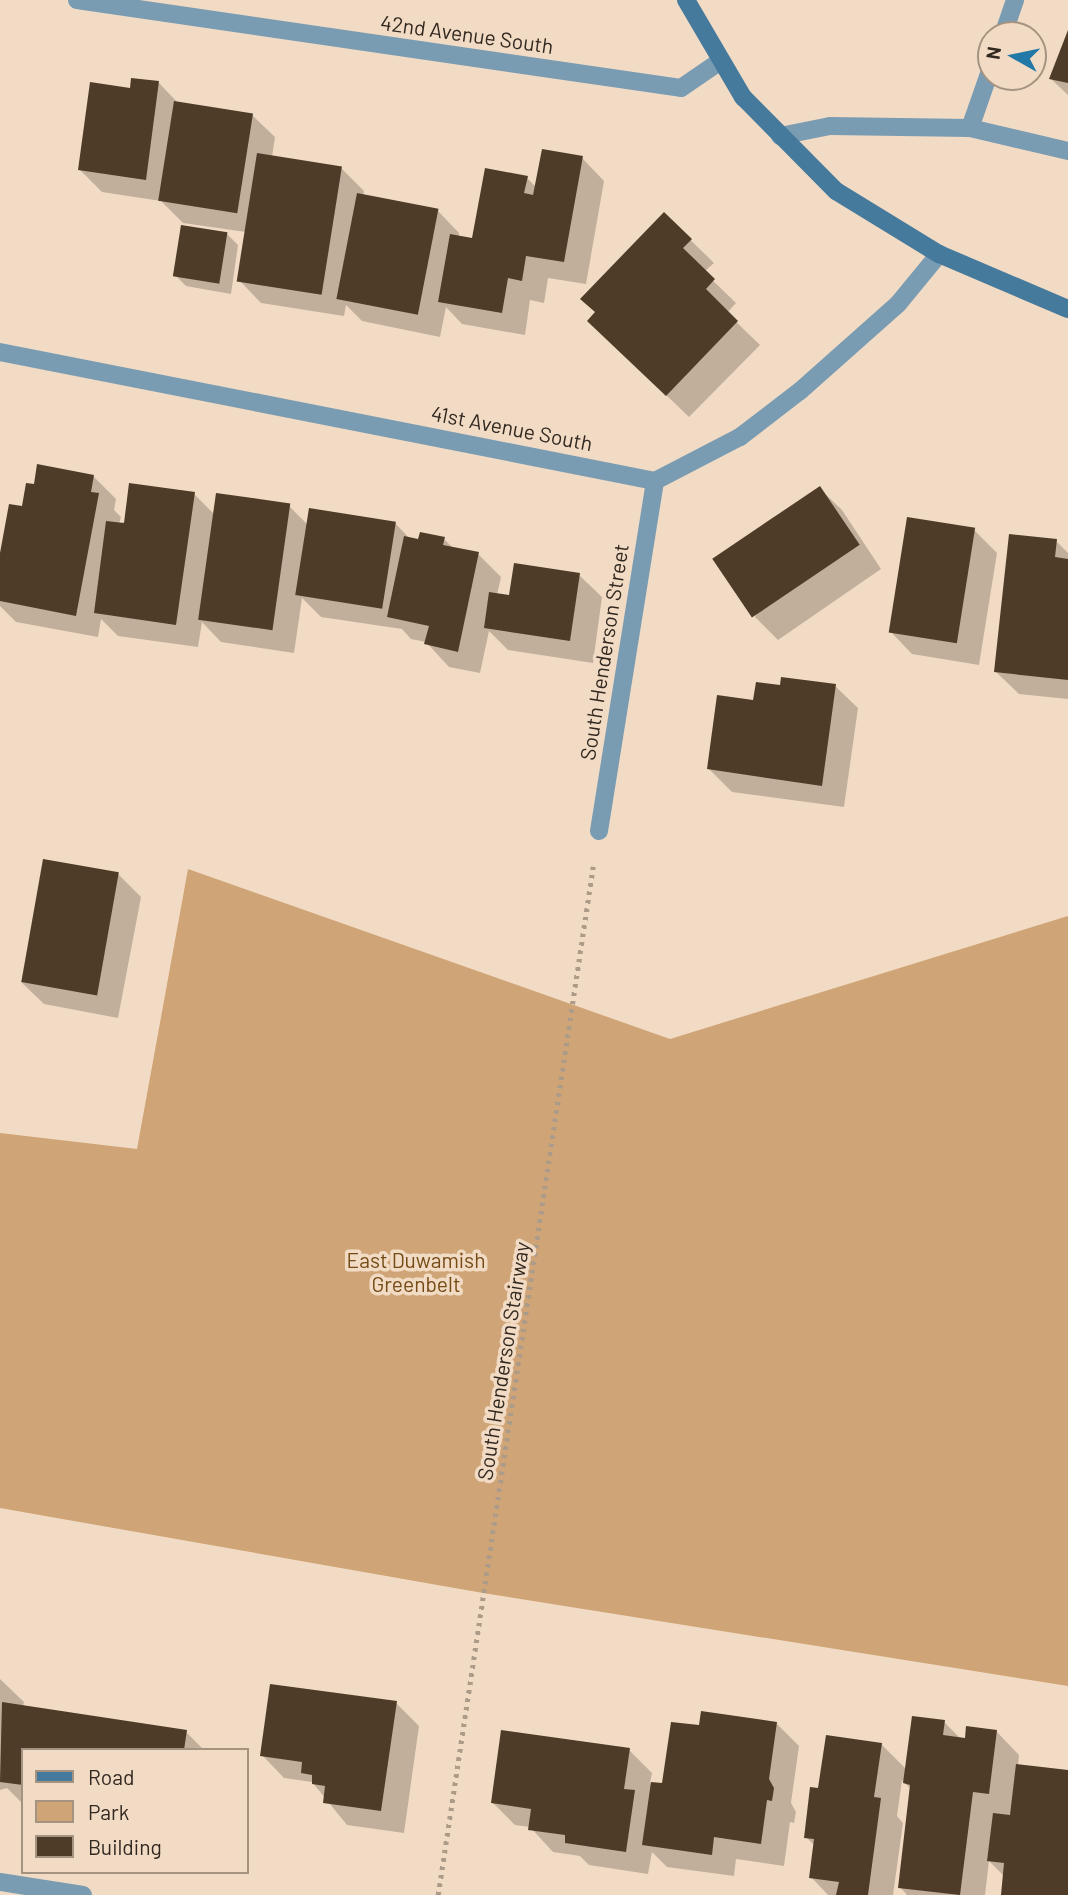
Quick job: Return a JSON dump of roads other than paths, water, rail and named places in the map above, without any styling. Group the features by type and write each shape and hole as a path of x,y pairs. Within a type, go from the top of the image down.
{"main road":[{"path":"685,0 719,62 743,97 836,191 939,254 1068,309"}],"street":[{"name":"42nd Avenue South","path":"76,0 681,88 719,62"},
{"path":"1008,21 1015,0"},
{"path":"970,128 983,91"},
{"path":"780,136 830,126 970,128 1068,151"},
{"path":"655,481 740,437 800,391 898,304 939,254"},
{"name":"41st Avenue South","path":"0,352 655,481"},
{"name":"South Henderson Street","path":"598,831 655,481"},
{"path":"0,1882 83,1895"}],"park label":[{"name":"East Duwamish Greenbelt","path":"416,1272"}]}
